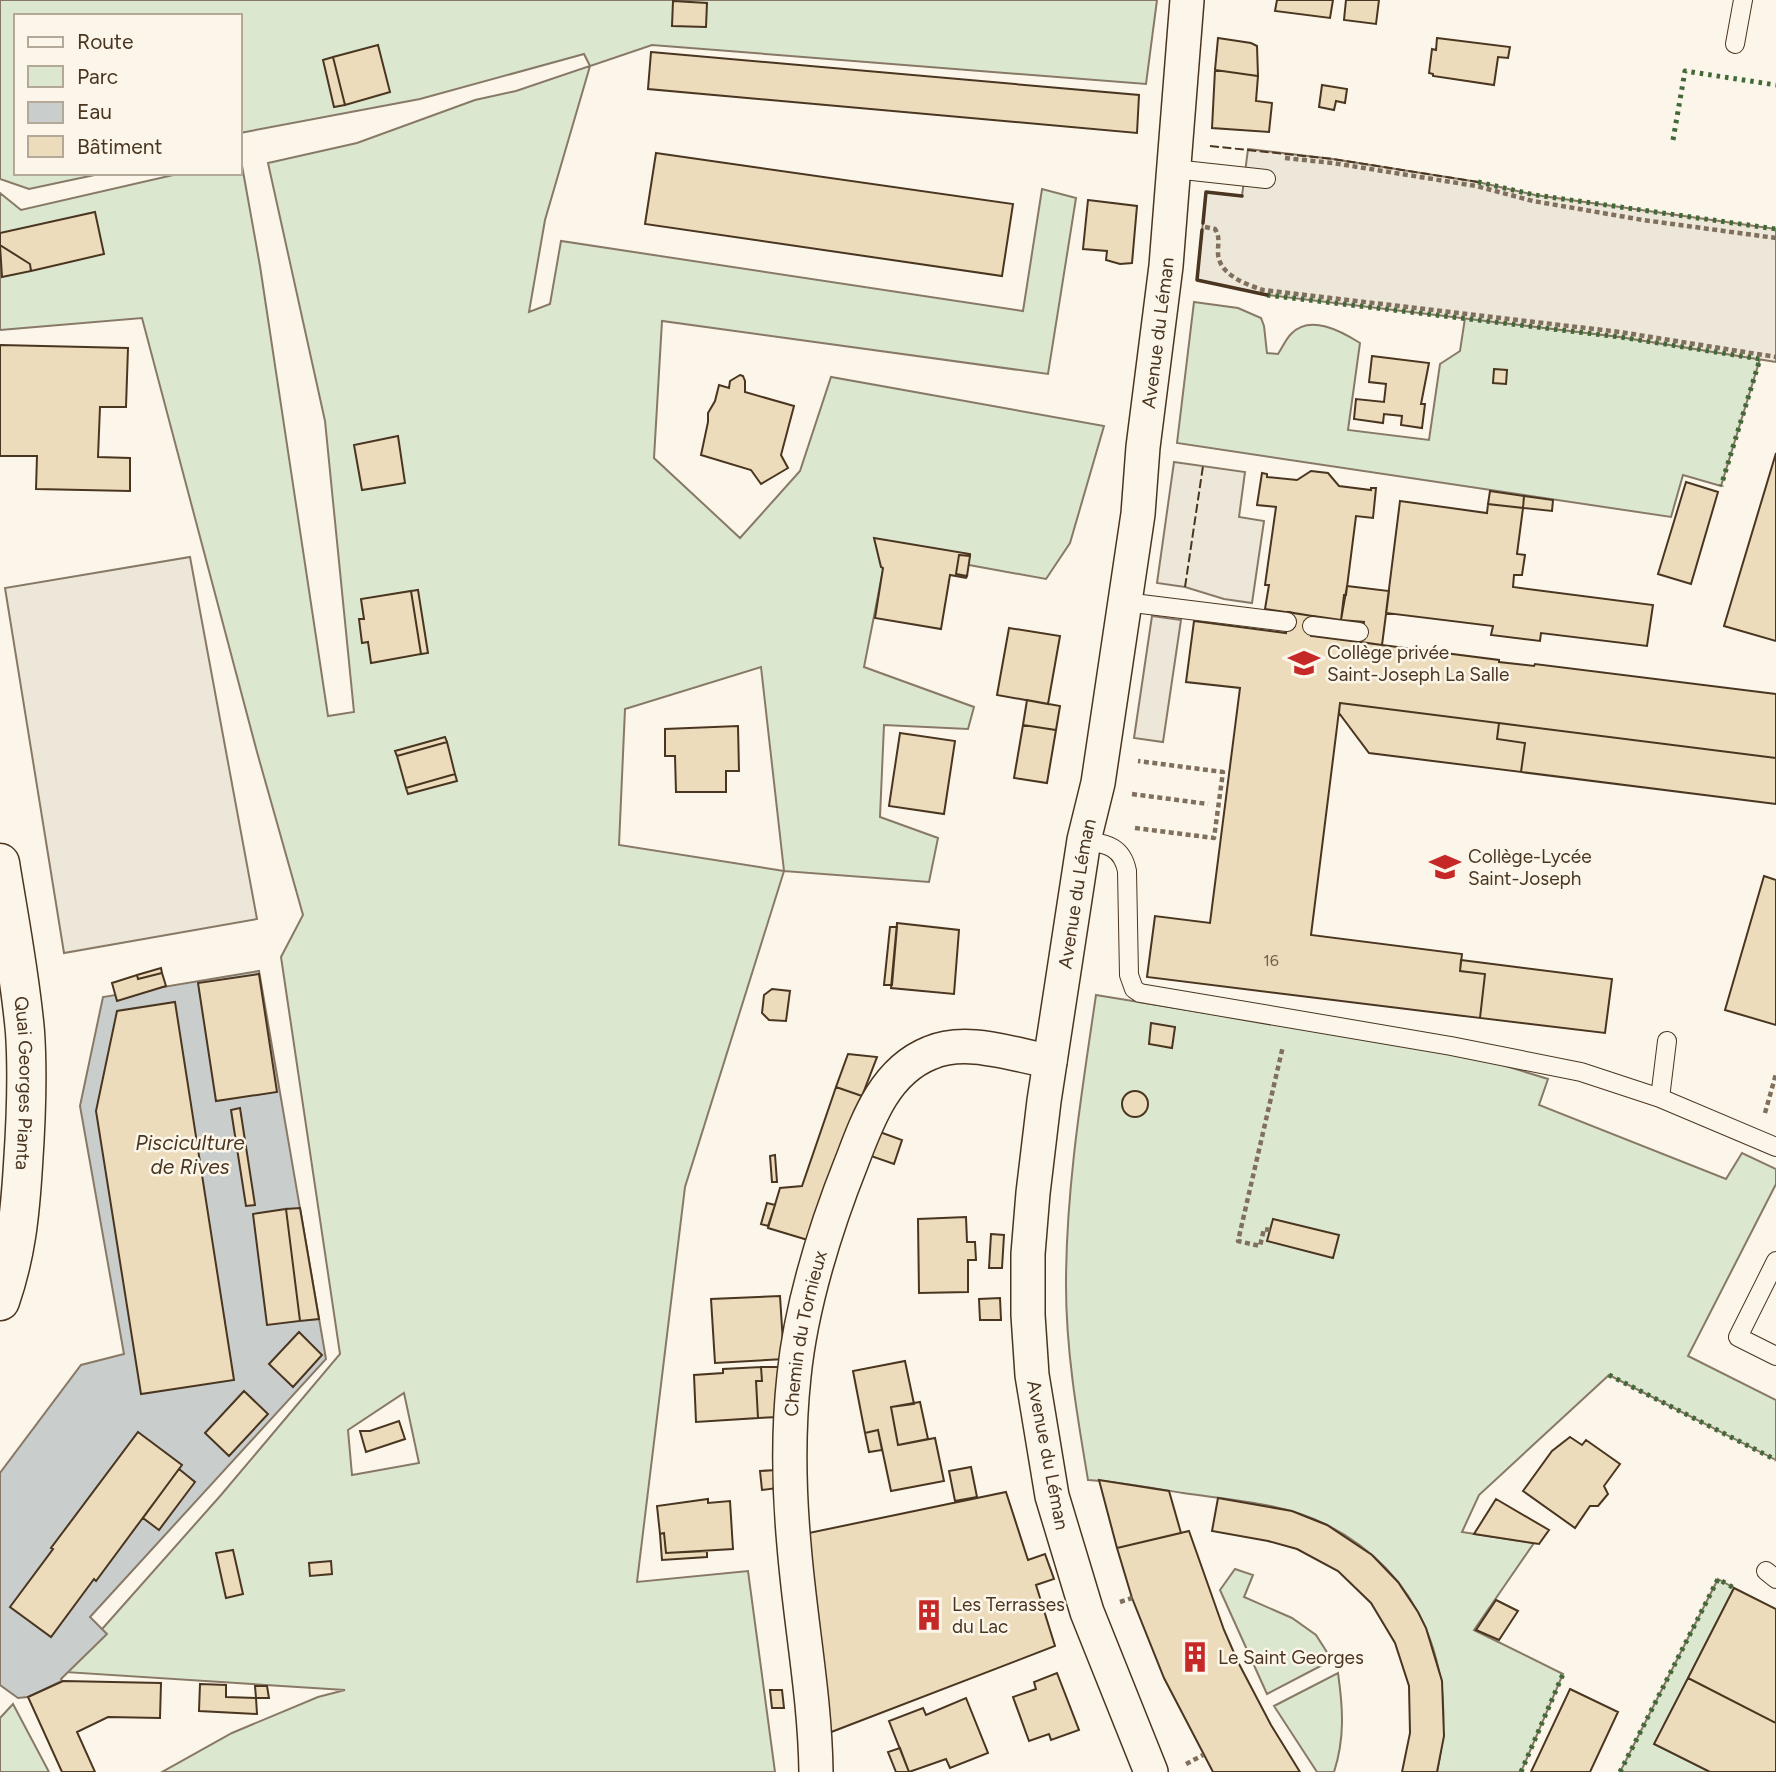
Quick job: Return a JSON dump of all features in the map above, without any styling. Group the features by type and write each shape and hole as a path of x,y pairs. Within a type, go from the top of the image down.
{"street":[{"name":"Avenue du Léman","path":"1151,1772 1087,1612 1052,1496 1032,1376 1028,1254 1050,1061 1084,840 1097,789 1138,514 1143,447 1170,223 1187,0"},
{"name":"Quai Georges Pianta","path":"0,863 22,998 27,1066 19,1231 0,1301"},
{"name":"Chemin du Tornieux","path":"816,1772 794,1543 791,1443 794,1375 804,1322 812,1282 839,1193 879,1098 893,1079 910,1064 930,1053 950,1047 974,1047 1050,1061"}],"lane":[{"path":"1735,44 1743,0"},
{"path":"1174,169 1266,179"},
{"path":"1125,602 1287,622"},
{"path":"1312,626 1359,632"},
{"path":"1084,840 1113,847 1125,861 1128,871 1129,975 1134,989 1148,996 1290,1018 1581,1072 1660,1098 1776,1147"},
{"path":"1660,1098 1667,1041"},
{"path":"1776,1261 1738,1337 1776,1356"}],"path":[{"path":"1284,158 1333,163 1476,186 1532,201 1643,220 1776,238"},
{"path":"1170,223 1215,229 1219,238 1218,257 1224,268 1237,279 1263,290 1620,332 1776,358"},
{"path":"1146,830 1214,838 1222,805 1223,772 1155,763"},
{"path":"1097,789 1208,804"},
{"path":"1270,1230 1264,1229 1260,1246 1238,1241 1290,1018"},
{"path":"1776,1074 1764,1115 1776,1120"},
{"path":"1125,1600 1132,1598"},
{"path":"1191,1762 1203,1755"}],"green space":[{"path":"0,0 1157,0 1146,84 652,45 590,66 584,54 420,99 242,133 242,14 14,14 14,175 95,175 29,189 0,179"},
{"path":"590,66 545,220 529,312 550,304 561,241 1023,311 1042,189 1076,198 1048,374 662,321 654,458 740,538 800,471 831,377 1104,426 1070,543 1046,579 887,550 864,667 974,707 968,729 884,725 880,817 938,838 929,882 784,871 685,1187 637,1582 748,1571 775,1772 162,1772 232,1733 318,1697 345,1690 64,1672 221,1495 340,1354 281,957 303,915 142,318 0,330 0,193 21,210 173,175 242,175 242,166 260,266 328,716 354,712 325,421 268,163 357,143 475,100 516,91","holes":["761,667 784,871 619,845 625,709","404,1393 419,1463 352,1475 348,1430"]},
{"path":"1194,302 1238,308 1261,318 1267,353 1278,354 1291,334 1307,325 1326,326 1352,338 1360,343 1348,430 1429,440 1440,364 1460,351 1465,318 1620,337 1760,359 1721,486 1683,475 1671,517 1177,443"},
{"path":"1096,995 1445,1052 1496,1063 1548,1079 1539,1105 1726,1179 1742,1153 1776,1169 1776,1184 1688,1356 1776,1400 1776,1460 1609,1375 1479,1495 1462,1532 1534,1543 1474,1630 1563,1674 1521,1772 1437,1772 1442,1734 1442,1698 1437,1662 1426,1629 1409,1598 1387,1570 1360,1546 1327,1525 1275,1507 1088,1480 1070,1359 1066,1285 1072,1175"},
{"path":"1235,1569 1253,1575 1244,1597 1292,1618 1316,1635 1332,1660 1267,1694 1220,1590"},
{"path":"1718,1579 1734,1588 1655,1743 1710,1772 1620,1772"},
{"path":"1338,1673 1342,1723 1338,1759 1334,1772 1317,1772 1274,1706"},
{"path":"13,1704 49,1772 0,1772 0,1718"}],"shaded area":[{"path":"1248,149 1333,159 1478,182 1535,195 1776,229 1776,362 1620,337 1267,295 1197,280 1206,192 1242,196"},
{"path":"1174,462 1245,472 1239,517 1264,521 1252,603 1157,583"},
{"path":"190,557 257,919 64,953 5,588"},
{"path":"1152,616 1181,620 1163,742 1134,738"}],"water":[{"name":"Pisciculture de Rives","path":"259,971 326,1359 90,1617 107,1634 61,1679 62,1681 28,1697 18,1698 0,1685 0,1473 81,1365 124,1354 80,1106 103,997"}],"building":[{"path":"1277,0 1333,0 1330,18 1275,11"},
{"path":"1346,0 1379,0 1376,24 1344,20"},
{"path":"673,1 707,3 706,27 672,26"},
{"path":"1218,38 1257,46 1258,76 1215,70"},
{"path":"1437,38 1510,47 1508,58 1498,57 1494,85 1433,76 1429,73 1432,49 1436,50"},
{"path":"378,45 390,92 345,105 333,57"},
{"path":"651,52 1139,95 1137,133 648,89"},
{"path":"333,57 345,105 334,107 323,60"},
{"path":"1215,70 1258,76 1256,101 1272,103 1269,132 1212,128"},
{"path":"1322,85 1347,89 1345,103 1336,101 1334,110 1319,107"},
{"path":"656,153 1013,204 1002,276 645,224"},
{"path":"1088,200 1137,206 1132,263 1120,264 1106,260 1107,251 1083,249"},
{"path":"95,212 104,254 31,271 30,264 0,245 0,233"},
{"path":"0,245 30,264 31,271 2,277"},
{"path":"0,345 128,348 126,407 100,407 98,457 130,458 130,491 36,489 37,456 0,456"},
{"path":"1372,356 1429,363 1421,404 1425,404 1422,428 1401,425 1402,416 1384,414 1383,423 1354,419 1356,399 1384,402 1386,384 1369,382"},
{"path":"1494,369 1507,370 1506,384 1493,383"},
{"path":"740,375 745,381 745,392 794,406 781,455 788,468 761,484 751,470 701,455 708,413 715,401 719,385 729,388 730,381"},
{"path":"398,436 405,483 362,490 354,445"},
{"path":"1776,453 1776,641 1724,626"},
{"path":"1311,471 1328,473 1339,486 1371,490 1376,488 1373,518 1356,516 1341,620 1265,609 1269,585 1265,585 1276,507 1257,505 1262,473 1267,474 1267,477 1297,480"},
{"path":"1686,482 1718,492 1691,584 1658,574"},
{"path":"1490,491 1524,496 1523,508 1488,504"},
{"path":"1524,496 1553,500 1552,511 1523,508"},
{"path":"1400,501 1487,513 1488,504 1523,508 1517,554 1525,555 1522,575 1514,575 1513,587 1653,605 1647,646 1541,633 1540,641 1491,635 1493,626 1386,613"},
{"path":"874,538 970,554 959,555 956,574 967,576 966,578 950,575 941,629 875,618 883,568"},
{"path":"959,555 970,556 967,576 956,574"},
{"path":"1347,586 1389,591 1382,645 1361,642 1364,622 1341,620"},
{"path":"418,590 428,653 421,654 411,591"},
{"path":"411,591 421,654 371,663 368,642 362,643 359,619 364,619 361,599"},
{"path":"1288,612 1313,616 1311,636 1499,662 1535,664 1776,694 1776,758 1340,703 1311,935 1462,954 1460,971 1485,974 1480,1018 1147,977 1155,916 1210,923 1240,688 1186,682 1194,621 1286,633"},
{"path":"1009,628 1060,636 1048,704 997,695"},
{"path":"1027,700 1060,706 1056,730 1023,725"},
{"path":"1340,703 1499,723 1497,739 1525,743 1521,772 1369,753 1339,713"},
{"path":"1499,723 1776,758 1776,804 1521,772 1525,743 1497,739"},
{"path":"1023,725 1056,730 1047,783 1014,778"},
{"path":"738,726 739,771 726,771 726,792 676,792 675,756 665,756 665,729"},
{"path":"900,733 955,741 944,814 889,806"},
{"path":"445,737 447,742 397,756 395,751"},
{"path":"447,742 455,774 406,788 397,756"},
{"path":"455,774 457,781 408,794 406,788"},
{"path":"1764,876 1776,880 1776,1025 1725,1010"},
{"path":"897,923 959,930 954,994 891,988"},
{"path":"890,927 897,927 892,985 884,985"},
{"path":"1461,960 1612,979 1605,1033 1480,1018 1485,974 1460,971"},
{"path":"161,968 162,973 138,979 137,975"},
{"path":"162,973 166,986 117,1001 112,983 137,975 138,979"},
{"path":"259,974 277,1092 216,1101 198,983"},
{"path":"772,989 790,991 786,1021 769,1020 762,1013 764,995"},
{"path":"175,1002 234,1380 141,1394 96,1111 117,1011"},
{"path":"1151,1023 1175,1027 1172,1048 1149,1044"},
{"path":"848,1054 877,1057 862,1096 836,1087"},
{"path":"836,1087 862,1096 811,1241 768,1228 780,1188 802,1186"},
{"path":"1135,1091 1144,1095 1148,1104 1144,1113 1135,1117 1126,1113 1122,1104 1126,1095"},
{"path":"240,1108 255,1205 246,1206 231,1110"},
{"path":"877,1131 902,1140 894,1164 868,1155"},
{"path":"775,1155 777,1182 772,1182 770,1156"},
{"path":"767,1203 775,1205 768,1226 761,1224"},
{"path":"300,1208 319,1319 300,1321 286,1209"},
{"path":"286,1209 300,1321 267,1325 253,1214"},
{"path":"966,1217 967,1242 975,1242 976,1260 968,1260 968,1292 919,1293 918,1219"},
{"path":"1273,1219 1339,1235 1333,1258 1267,1241"},
{"path":"991,1234 1004,1235 1002,1268 989,1268"},
{"path":"780,1296 784,1359 715,1363 711,1299"},
{"path":"1000,1298 1001,1320 980,1320 979,1299"},
{"path":"299,1332 322,1355 293,1387 269,1364"},
{"path":"905,1361 914,1404 891,1407 898,1445 935,1438 944,1481 891,1491 878,1430 865,1433 853,1371"},
{"path":"761,1367 762,1381 756,1381 758,1418 696,1422 694,1375 723,1373 723,1369"},
{"path":"761,1367 781,1367 778,1417 758,1418 756,1381 762,1381"},
{"path":"244,1391 268,1414 229,1456 205,1433"},
{"path":"920,1402 928,1439 898,1445 891,1407"},
{"path":"399,1421 405,1439 366,1452 360,1431 370,1431"},
{"path":"878,1430 882,1450 869,1452 865,1433"},
{"path":"138,1432 182,1465 51,1637 10,1607"},
{"path":"1570,1437 1582,1445 1586,1440 1620,1464 1604,1486 1608,1494 1598,1506 1590,1506 1575,1528 1523,1491 1552,1451"},
{"path":"971,1467 977,1497 955,1501 949,1471"},
{"path":"179,1469 195,1482 159,1530 143,1518"},
{"path":"776,1470 778,1488 762,1490 760,1471"},
{"path":"1099,1480 1169,1491 1181,1533 1117,1548"},
{"name":"Les Terrasses du Lac","path":"1006,1492 1028,1560 1045,1554 1054,1579 1036,1585 1055,1646 826,1734 804,1534"},
{"path":"1218,1498 1292,1511 1327,1525 1372,1555 1398,1582 1426,1628 1442,1681 1444,1736 1437,1772 1402,1772 1410,1733 1409,1686 1395,1643 1371,1603 1338,1571 1297,1549 1212,1531"},
{"path":"708,1499 708,1503 730,1501 733,1549 666,1553 664,1533 660,1534 657,1506"},
{"path":"1496,1499 1549,1530 1539,1544 1474,1534"},
{"name":"Le Saint Georges","path":"1189,1531 1238,1662 1271,1725 1300,1772 1213,1772 1164,1678 1132,1598 1117,1548"},
{"path":"664,1533 666,1553 707,1551 707,1557 662,1560 660,1534"},
{"path":"233,1550 243,1594 226,1598 216,1553"},
{"path":"331,1561 332,1574 310,1576 309,1563"},
{"path":"1734,1588 1776,1609 1776,1723 1688,1678"},
{"path":"1496,1600 1518,1611 1499,1640 1476,1630"},
{"path":"1057,1673 1079,1730 1051,1740 1049,1734 1029,1741 1013,1697 1036,1689 1034,1682"},
{"path":"1688,1678 1776,1723 1776,1772 1710,1772 1654,1744"},
{"path":"63,1681 161,1683 160,1718 108,1717 77,1732 95,1772 62,1772 28,1697"},
{"path":"200,1684 226,1685 226,1697 256,1698 257,1714 199,1711"},
{"path":"255,1686 267,1686 269,1698 256,1698"},
{"path":"1570,1689 1618,1712 1590,1772 1531,1772"},
{"path":"770,1690 782,1690 784,1708 772,1708"},
{"path":"966,1698 988,1753 950,1768 946,1759 909,1772 889,1721 923,1708 926,1715"},
{"path":"900,1748 909,1772 896,1772 888,1752"}],"hedge":[{"path":"1673,140 1685,71 1776,85"},
{"path":"1478,182 1535,195 1776,229"},
{"path":"1267,295 1620,337 1760,359 1721,486"},
{"path":"1609,1375 1776,1460"},
{"path":"1620,1772 1718,1579 1734,1588"},
{"path":"1521,1772 1563,1674"}],"fence":[{"path":"1210,146 1333,159 1478,182"},
{"path":"1185,587 1203,466"}],"wall":[{"path":"1203,223 1206,192 1242,196"},
{"path":"1202,230 1197,280 1267,295"}],"place":[{"name":"Collège privée Saint-Joseph La Salle","path":"1304,663"},
{"name":"Collège-Lycée Saint-Joseph","path":"1445,867"},
{"name":"Les Terrasses du Lac","path":"929,1615"},
{"name":"Le Saint Georges","path":"1195,1657"}]}
